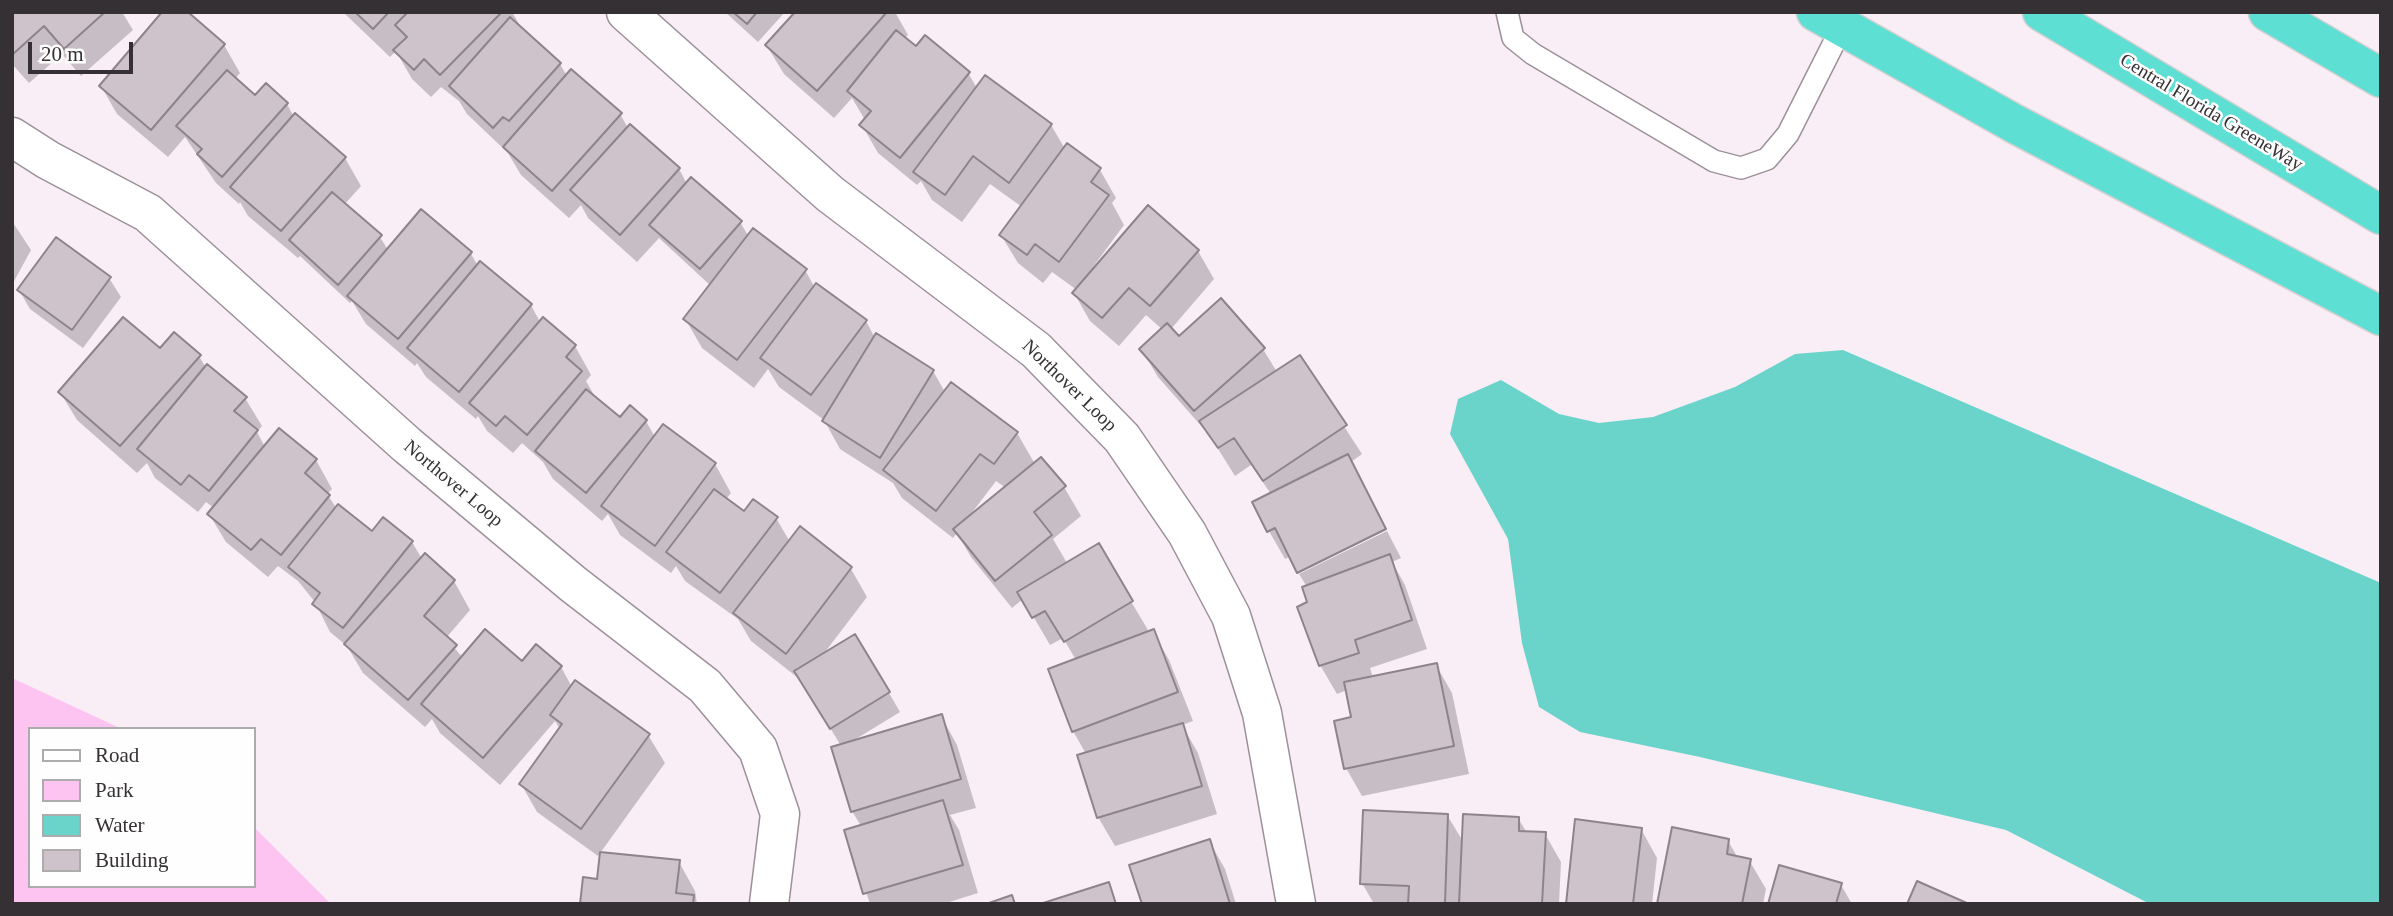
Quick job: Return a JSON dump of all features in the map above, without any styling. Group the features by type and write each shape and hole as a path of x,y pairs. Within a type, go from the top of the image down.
{"highway":[{"name":"Central Florida GreeneWay","path":"2042,12 2381,215"},
{"path":"2268,12 2381,78"},
{"path":"1829,20 2015,124 2381,316"}],"street":[{"name":"Northover Loop","path":"626,12 830,194 1036,350 1122,438 1187,533 1231,616 1262,713 1296,904"},
{"name":"Northover Loop","path":"12,137 48,160 148,213 407,445 573,584 705,686 758,749 780,814 769,904"}],"lane":[{"path":"1507,12 1513,38 1533,54 1714,161 1741,168 1767,159 1788,134 1829,20"}],"green space":[{"path":"12,678 118,727 28,727 28,888 256,888 256,829 331,904 12,904"}],"water":[{"path":"1843,350 2381,583 2381,904 2150,904 2006,830 1700,757 1580,732 1539,707 1522,643 1508,539 1450,434 1458,399 1501,380 1559,414 1599,423 1653,417 1735,387 1795,354"}],"building":[{"path":"12,12 105,12 64,49 44,26 12,55"},
{"path":"162,12 188,12 225,44 151,130 99,86"},
{"path":"355,12 389,12 373,29"},
{"path":"408,12 502,12 440,75 424,59 414,70 393,50 407,37 395,25"},
{"path":"733,12 757,12 747,24"},
{"path":"795,12 887,12 817,91 765,45"},
{"path":"510,17 561,63 509,121 503,117 493,128 449,86"},
{"path":"896,30 916,46 925,35 970,72 900,158 859,125 871,111 847,91"},
{"path":"571,69 622,113 552,191 503,147"},
{"path":"227,70 255,95 266,83 288,103 222,177 197,154 202,149 176,126"},
{"path":"985,75 1052,124 1009,183 973,156 945,195 913,172"},
{"path":"295,113 346,157 281,231 230,187"},
{"path":"630,124 680,168 620,235 570,190"},
{"path":"1067,143 1101,168 1091,182 1109,195 1059,262 1035,244 1027,255 999,235"},
{"path":"691,177 742,221 700,269 649,225"},
{"path":"332,192 382,235 338,285 289,240"},
{"path":"1148,205 1199,250 1150,306 1129,288 1102,318 1072,293"},
{"path":"421,209 472,252 398,339 347,296"},
{"path":"753,228 807,269 737,360 683,319"},
{"path":"56,237 111,277 72,330 17,290"},
{"path":"480,261 532,304 459,392 407,348"},
{"path":"816,283 867,320 811,395 760,358"},
{"path":"1221,298 1265,348 1194,411 1139,349 1167,323 1179,336"},
{"path":"123,317 160,348 174,332 201,355 120,446 58,392"},
{"path":"543,317 576,345 566,357 582,371 527,435 505,416 496,426 469,403"},
{"path":"876,333 934,370 880,458 822,421"},
{"path":"1300,355 1347,425 1263,481 1234,438 1218,448 1199,421"},
{"path":"207,364 247,397 234,411 258,430 209,491 189,475 181,485 137,449"},
{"path":"951,382 1018,432 994,464 980,454 936,511 883,470"},
{"path":"586,389 620,417 630,405 647,420 586,493 535,451"},
{"path":"663,424 716,463 655,546 601,506"},
{"path":"279,428 317,459 305,473 330,495 281,555 261,539 251,550 207,514"},
{"path":"1348,454 1386,529 1297,573 1275,528 1267,532 1252,502"},
{"path":"1041,457 1066,486 1034,512 1052,535 995,581 953,529"},
{"path":"714,489 744,511 753,499 778,517 720,593 666,552"},
{"path":"338,504 372,531 383,517 413,541 343,628 312,604 320,593 288,567"},
{"path":"800,526 852,567 786,654 733,613"},
{"path":"1099,543 1133,601 1064,642 1045,611 1032,618 1017,592"},
{"path":"425,553 455,580 424,616 457,645 408,700 344,644"},
{"path":"1390,554 1412,620 1355,640 1359,653 1319,666 1297,607 1307,602 1302,587"},
{"path":"485,629 522,661 536,644 562,666 483,758 421,704"},
{"path":"1154,629 1178,692 1072,732 1048,669"},
{"path":"855,634 890,692 830,729 794,671"},
{"path":"1437,663 1454,746 1344,769 1334,721 1351,717 1344,682"},
{"path":"575,680 650,734 581,829 519,784 562,724 550,715"},
{"path":"942,714 961,779 851,812 831,747"},
{"path":"1183,723 1202,786 1097,818 1077,755"},
{"path":"943,800 963,865 863,894 844,830"},
{"path":"1363,810 1448,814 1445,904 1408,904 1409,886 1360,884"},
{"path":"1463,814 1519,817 1519,831 1546,832 1542,904 1459,904"},
{"path":"1575,819 1642,828 1633,904 1566,904"},
{"path":"1672,827 1729,839 1727,854 1751,859 1742,904 1657,904"},
{"path":"1210,839 1230,904 1142,904 1129,865"},
{"path":"600,852 680,860 676,893 694,895 693,904 580,904 583,877 597,879"},
{"path":"1779,865 1842,883 1836,904 1768,904"},
{"path":"1917,881 1969,904 1907,904"},
{"path":"1109,882 1116,904 1040,904"},
{"path":"1012,895 1015,904 986,904"}]}
